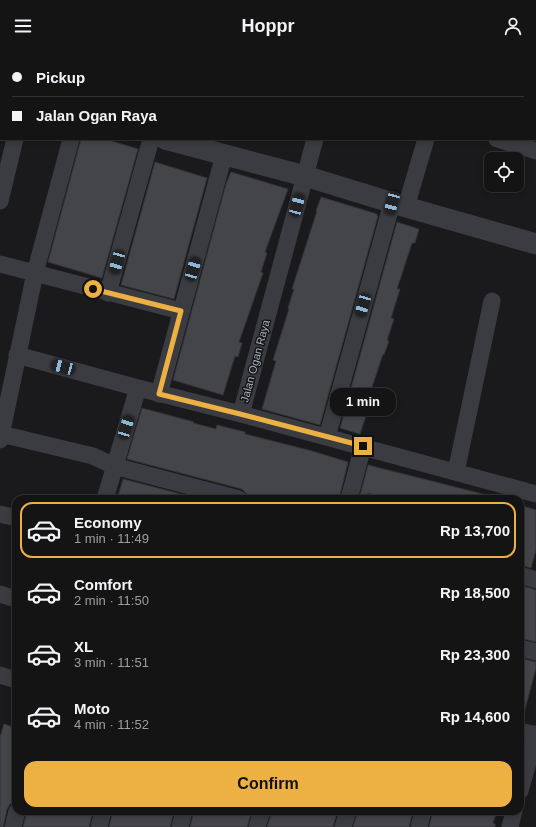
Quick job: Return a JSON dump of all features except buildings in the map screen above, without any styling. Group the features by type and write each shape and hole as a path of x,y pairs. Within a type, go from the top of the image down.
{"street":[{"path":"0,201 15,140"},
{"path":"71,140 35,273 1,437 93,456 114,466 224,495"},
{"path":"108,293 151,140"},
{"path":"169,140 305,176 399,205 536,244"},
{"name":"Jalan Ogan Raya","path":"315,140 240,414 363,446 536,494"},
{"path":"327,437 399,205 426,140"},
{"path":"499,140 536,151"},
{"path":"159,394 224,155"},
{"path":"0,264 181,311"},
{"path":"456,472 492,301"},
{"path":"17,355 159,394 240,414"},
{"path":"106,495 138,388"},
{"path":"350,495 363,446"},
{"path":"0,514 12,517"},
{"path":"524,576 536,580"},
{"path":"0,594 12,598"},
{"path":"524,649 536,652"},
{"path":"0,676 12,679"},
{"path":"524,732 536,734 524,777"},
{"path":"13,827 16,815"},
{"path":"99,827 102,815"},
{"path":"180,827 183,815"},
{"path":"257,827 261,815"},
{"path":"343,827 347,815"},
{"path":"419,827 422,815"},
{"path":"510,827 513,815"}],"route":[{"path":"93,289 181,311 159,394 363,446"}]}
